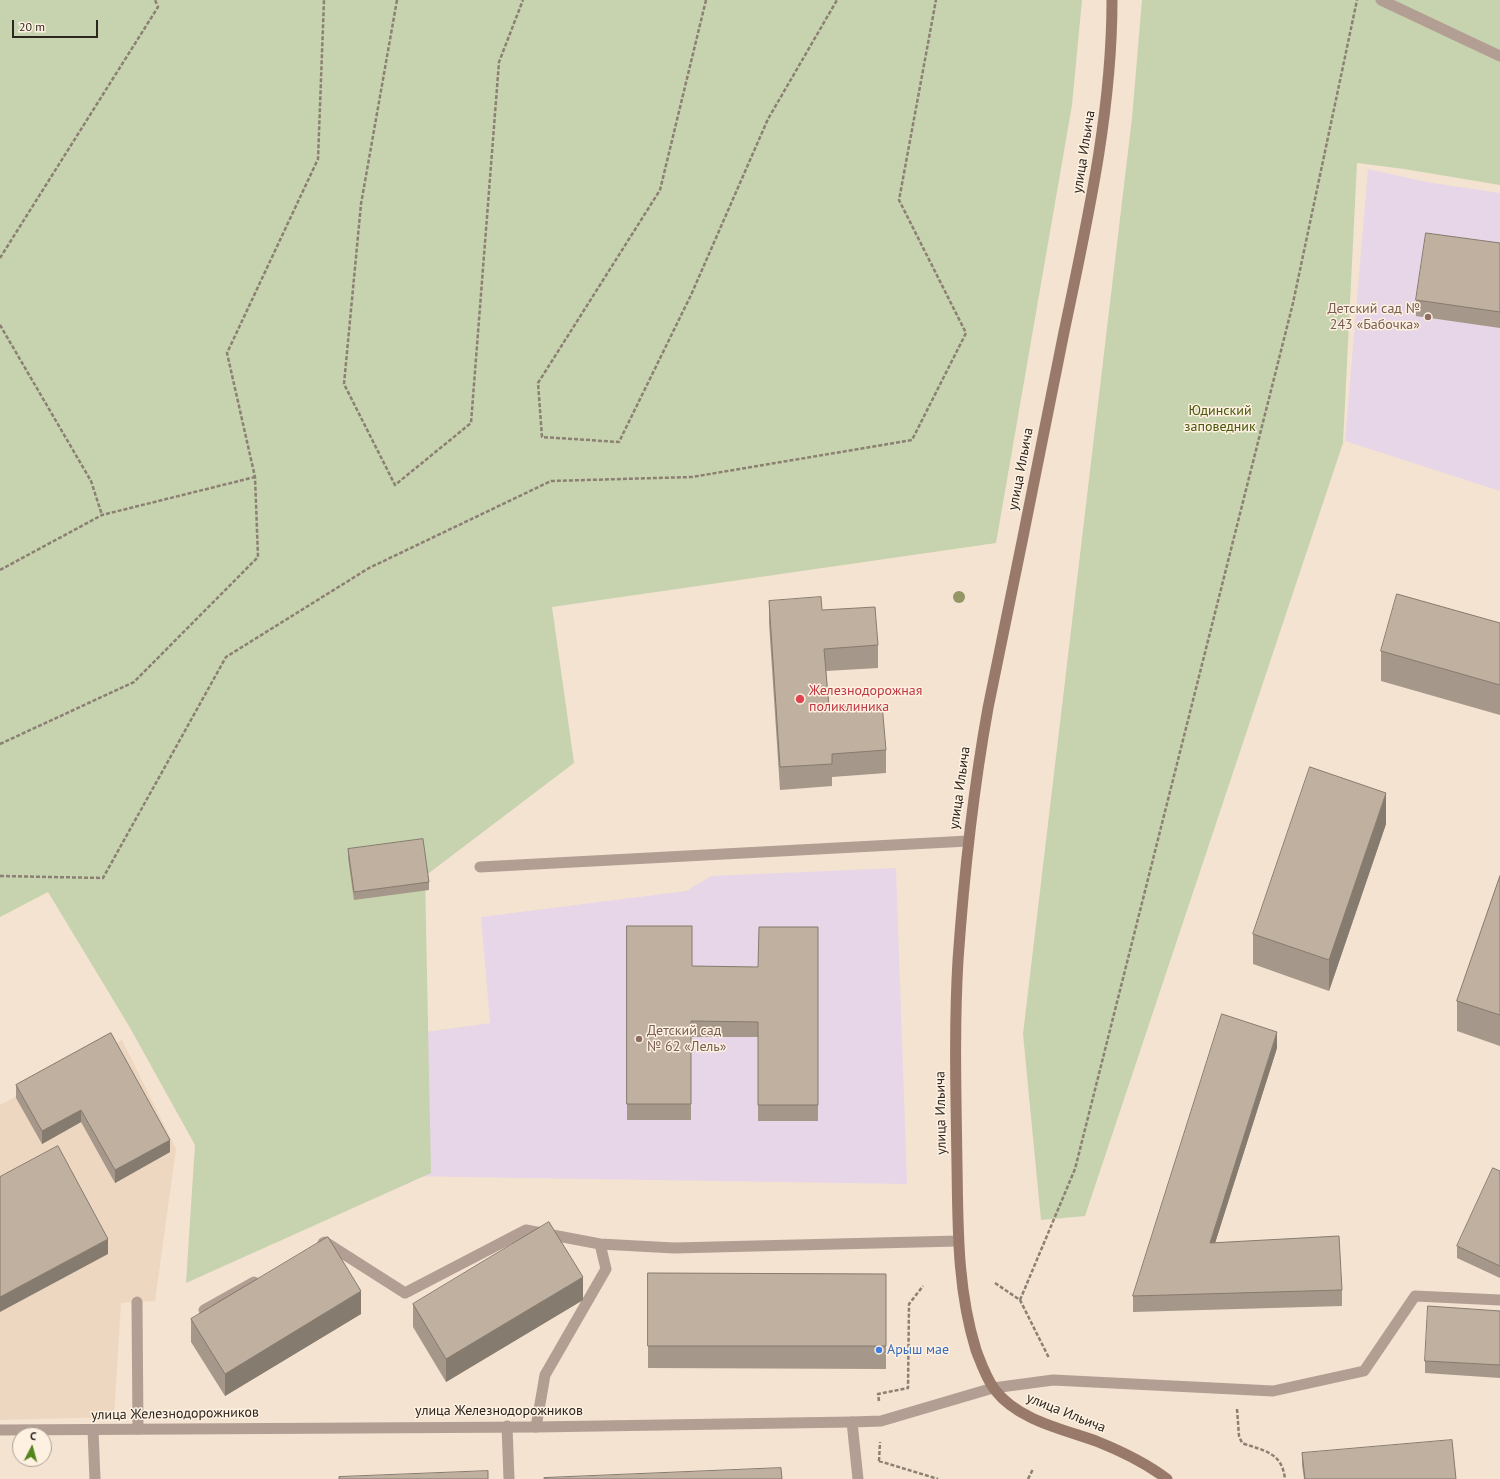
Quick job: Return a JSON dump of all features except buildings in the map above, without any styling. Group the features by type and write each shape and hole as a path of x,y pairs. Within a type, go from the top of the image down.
{"main road":[{"name":"улица Ильича","path":"1112,0 1110,71 1102,138 1090,207 988,708 976,779 968,841 958,969 955,1077 958,1241 961,1284 969,1329 982,1366 994,1388 1006,1402 1026,1415 1099,1442 1150,1466 1167,1479"}],"street":[{"path":"1381,0 1500,56"},
{"path":"480,867 968,841"},
{"path":"311,1250 325,1242 405,1293 526,1230 600,1244 674,1248 958,1241"},
{"path":"536,1427 545,1375 606,1269 600,1244"},
{"path":"204,1310 264,1276"},
{"name":"улица Железнодорожников","path":"0,1430 536,1427 852,1422 881,1421 994,1388 1053,1380 1273,1391 1364,1371 1415,1296 1500,1300"},
{"path":"137,1302 138,1430"},
{"path":"852,1422 858,1479"},
{"path":"507,1426 509,1479"},
{"path":"93,1430 95,1479"}],"path":[{"path":"0,258 158,7 155,0"},
{"path":"0,744 134,682 258,557 255,477 227,353 318,159 324,0"},
{"path":"397,0 361,204 344,384 395,485 472,424 499,62 523,0"},
{"path":"706,0 660,190 538,383 542,437 619,442 691,296 768,119 837,0"},
{"path":"0,876 103,878 226,657 369,568 523,494 551,481 692,476 912,440 966,332 900,200 936,0"},
{"path":"1020,1300 1075,1169 1293,303 1357,0"},
{"path":"0,324 91,481 102,515"},
{"path":"0,570 102,515 255,477"},
{"path":"995,1283 1020,1300 1049,1358"},
{"path":"879,1467 881,1421 878,1394 908,1388 908,1304 924,1286"},
{"path":"1236,1389 1239,1436 1242,1443 1272,1453 1284,1467 1285,1479"},
{"path":"879,1461 938,1479"},
{"path":"1028,1479 1033,1469"}],"shaded area":[{"name":"Детский сад № 243 «Бабочка»","path":"1368,169 1426,182 1500,193 1500,491 1345,441"},
{"name":"Детский сад № 62 «Лель»","path":"896,868 907,1184 270,1174 261,1055 490,1023 481,917 686,891 711,876"},
{"path":"122,1040 176,1149 155,1301 121,1303 114,1417 0,1420 0,1105"}],"green space":[{"path":"0,0 1082,0 1072,105 996,543 552,607 574,763 425,876 431,1173 186,1283 195,1145 129,1026 48,892 0,917"},
{"name":"Юдинский заповедник","path":"1142,0 1500,0 1500,185 1404,169 1357,163 1343,443 1085,1216 1041,1220 1023,1034 1132,118"}],"place":[{"name":"Детский сад № 243 «Бабочка»","path":"1428,317"},
{"name":"Железнодорожная поликлиника","path":"800,699"},
{"name":"Детский сад № 62 «Лель»","path":"639,1039"},
{"name":"Арыш мае","path":"879,1350"}]}
